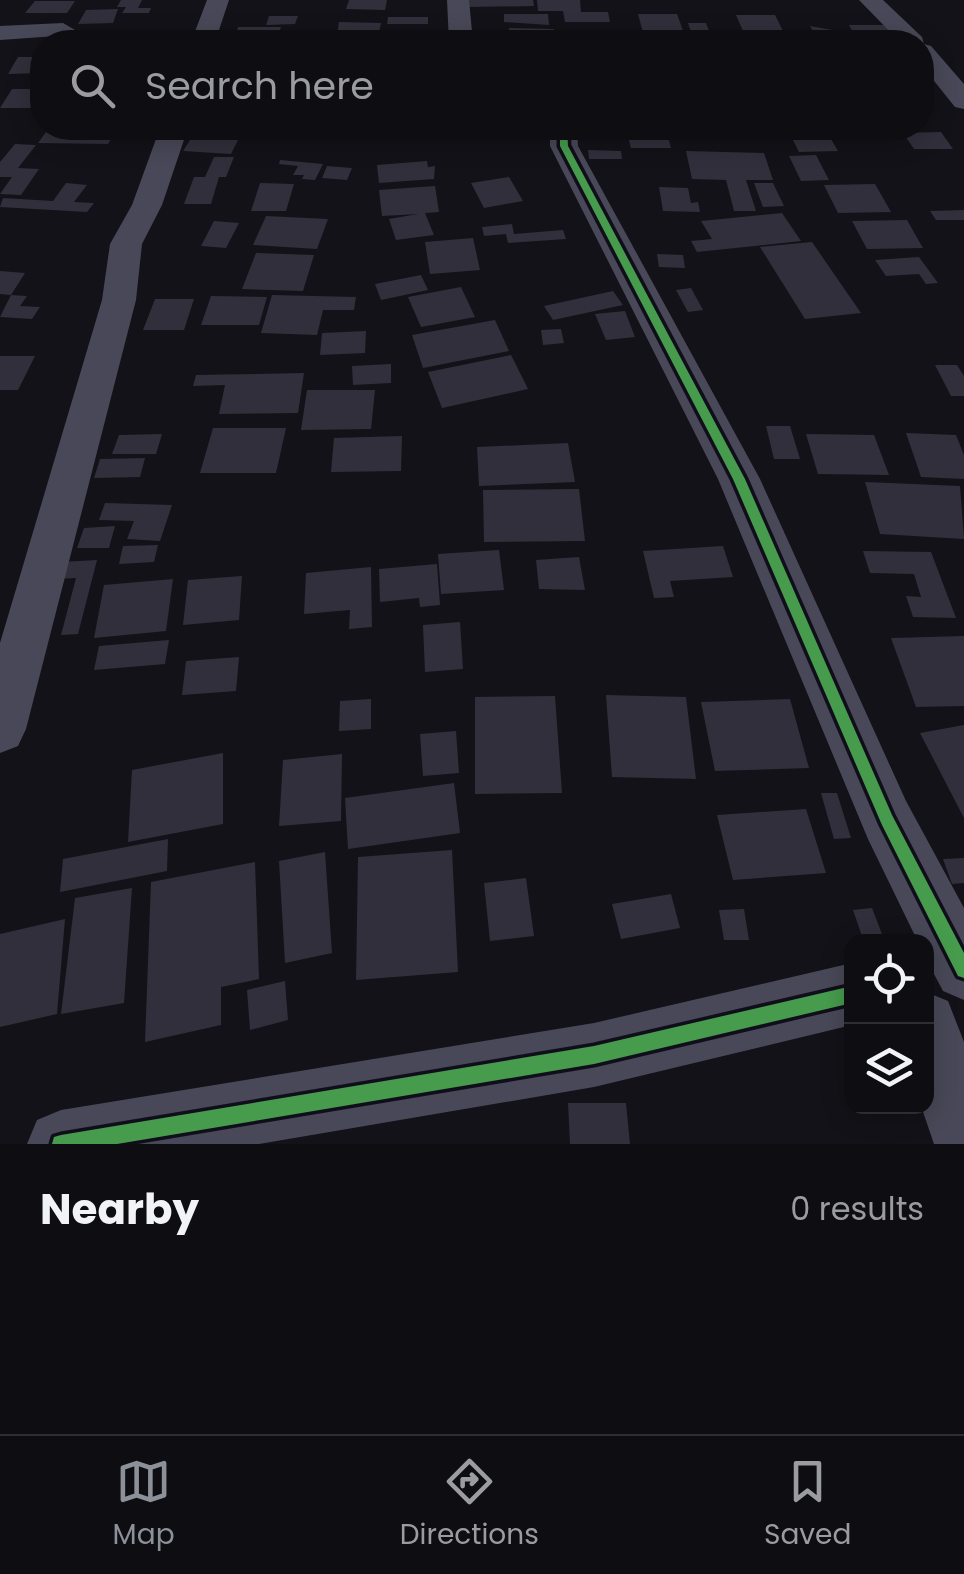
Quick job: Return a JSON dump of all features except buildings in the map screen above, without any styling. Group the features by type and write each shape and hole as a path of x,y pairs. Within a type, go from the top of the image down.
{"street":[{"path":"208,30 218,0"},
{"path":"458,0 460,30"},
{"path":"870,0 901,30"},
{"path":"0,32 30,31"},
{"path":"934,65 964,101"},
{"path":"0,729 119,300 126,244 147,205 170,140"},
{"path":"564,140 739,479 886,820 964,972 934,977"},
{"path":"61,1144 594,1055 844,996"},
{"path":"934,1048 964,1136"}],"cycle path":[{"path":"564,140 739,479 887,820 964,970"},
{"path":"61,1144 594,1055 844,996"}]}
